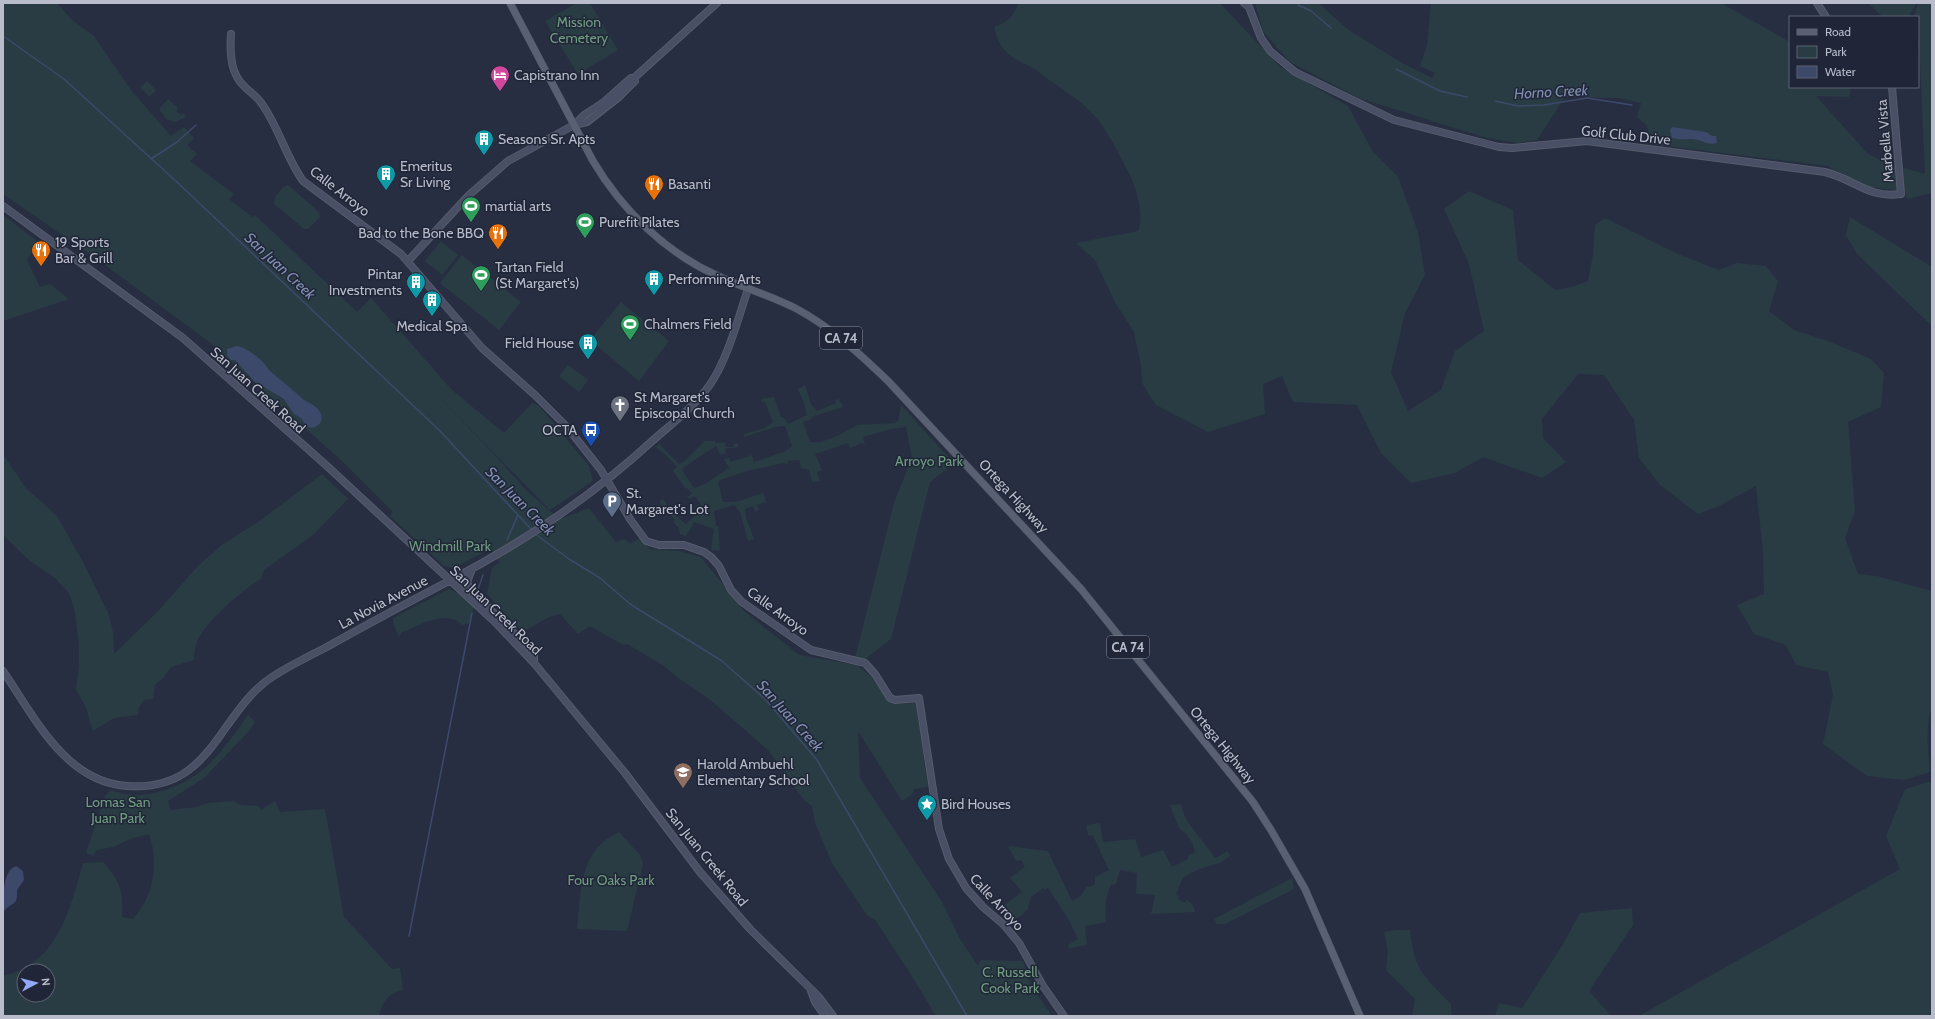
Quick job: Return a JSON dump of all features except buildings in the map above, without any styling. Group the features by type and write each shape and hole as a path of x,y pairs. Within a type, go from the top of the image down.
{"main road":[{"name":"Ortega Highway","path":"510,3 602,176 630,211 650,231 699,267 798,310 833,332 860,354 889,382 1030,532 1081,589 1225,766 1271,830 1305,889 1360,1016"}],"street":[{"path":"408,260 468,196 508,161 574,125 587,122 601,112 635,81 634,78 717,3"},
{"path":"1817,3 1825,16"},
{"name":"Golf Club Drive","path":"1247,4 1261,38 1270,51 1284,64 1301,75 1404,124 1499,147 1512,148 1587,141 1825,172 1836,175 1875,194 1901,194"},
{"name":"Calle Arroyo","path":"231,34 232,60 236,76 242,86 263,104 293,167 303,181 384,240 408,260 482,348 535,395 567,427 601,470 646,541 659,545 684,545 704,552 712,557 719,566 731,590 742,602 811,650 865,663 875,674 890,698 895,700 919,698 939,829 949,859 956,874 966,888 983,907 1003,924 1019,943 1043,986 1064,1016"},
{"name":"Marbella Vista","path":"1892,88 1901,194"},
{"name":"San Juan Creek Road","path":"3,206 183,338 326,466 489,616 534,663 629,778 700,872 750,929 783,960 811,991 818,996 833,1016"},
{"name":"La Novia Avenue","path":"3,671 51,740 74,765 88,774 110,783 127,786 156,784 172,779 203,759 254,692 271,678 507,549 550,522 607,480 694,403 709,386 719,369 748,289"},
{"path":"472,569 467,582 470,589 534,653 534,663"},
{"name":"San Juan Creek Road","path":"811,991 815,1002 825,1016"}],"green space":[{"path":"3,3 57,3 72,20 94,36 131,90 171,136 184,127 194,138 187,145 197,154 190,161 234,194 229,199 252,217 255,215 357,312 371,298 452,390 504,433 531,404 533,403 539,406 589,466 593,481 550,510 423,381 494,454 526,490 557,517 563,518 589,508 616,542 624,539 630,543 639,539 650,549 679,551 701,557 744,611 799,655 856,665 871,676 886,698 893,704 916,703 928,787 913,789 914,793 902,801 858,731 860,778 942,902 960,939 978,966 980,960 1023,961 1031,985 1052,1016 936,1016 876,921 867,915 832,863 815,823 812,806 804,800 768,750 708,698 677,677 664,666 627,644 623,645 590,626 578,634 560,614 549,617 522,632 487,594 492,568 500,562 488,550 454,568 444,566 390,516 393,512 342,461 208,341 94,257 3,194"},
{"name":"Mission Cemetery","path":"577,3 590,3 618,50 578,74 545,21"},
{"path":"1018,3 1220,3 1279,66 1348,106 1373,152 1398,177 1418,232 1425,275 1405,313 1391,372 1408,411 1441,390 1455,351 1484,331 1469,264 1444,209 1469,191 1513,210 1518,260 1555,290 1575,286 1588,281 1593,255 1595,225 1605,218 1678,254 1719,270 1737,263 1766,266 1778,281 1769,311 1794,330 1828,341 1871,359 1884,373 1881,407 1848,422 1855,511 1845,538 1858,574 1877,576 1932,591 1932,706 1928,722 1928,755 1930,772 1904,780 1867,776 1823,744 1833,695 1828,672 1796,665 1786,645 1754,634 1737,605 1764,594 1763,552 1756,486 1719,506 1698,514 1660,485 1639,458 1634,420 1604,375 1578,374 1542,419 1543,438 1566,462 1542,478 1483,457 1455,473 1411,483 1381,453 1357,405 1293,402 1282,376 1263,384 1265,414 1208,432 1156,405 1142,383 1141,366 1134,332 1116,304 1095,260 1076,243 1138,231 1140,225 1140,211 1135,188 1130,175 1105,130 1092,113 1071,95 1035,69 1012,57 1003,48 994,27 1009,18 1015,12"},
{"path":"1255,3 1318,3 1349,30 1402,63 1432,78 1435,73 1420,66 1427,45 1431,3 1721,3 1789,41 1789,88 1851,88 1849,97 1816,96 1867,153 1885,163 1925,174 1919,16 1914,16 1918,3 1932,3 1932,193 1907,199 1905,191 1866,187 1828,166 1651,144 1647,126 1637,117 1641,103 1618,98 1565,97 1537,140 1518,143 1487,138 1359,98 1290,62 1263,31"},
{"path":"1868,3 1917,3 1909,16 1882,16"},
{"path":"147,81 156,90 149,97 140,87"},
{"path":"168,99 178,108 176,111 181,115 183,113 186,117 175,122 166,119 159,109"},
{"path":"288,185 319,212 320,217 308,229 304,229 274,204 275,197 283,187"},
{"path":"3,215 38,242 27,260 40,287 50,284 69,299 3,321"},
{"path":"1850,217 1932,267 1932,326 1857,254 1846,235"},
{"path":"441,241 458,255 442,275 425,261"},
{"name":"Tartan Field (St Margaret's)","path":"462,255 521,302 499,330 440,283"},
{"name":"Chalmers Field","path":"621,302 669,341 639,381 590,340"},
{"path":"568,365 588,380 579,392 559,376"},
{"name":"Arroyo Park","path":"805,385 811,404 817,411 836,403 835,400 839,399 843,407 811,417 812,419 803,422 810,442 821,442 837,436 857,425 895,423 898,421 901,405 954,463 930,482 891,639 864,660 855,658 894,503 912,458 906,427 891,429 863,437 865,445 862,443 850,448 848,443 815,454 822,470 817,472 820,481 812,482 809,470 801,468 799,460 787,461 788,464 784,463 747,471 720,480 718,482 723,502 736,502 763,493 767,504 765,502 757,505 759,510 755,512 753,506 745,509 746,518 754,539 748,541 740,512 734,505 714,511 716,526 718,526 720,551 711,550 714,529 694,522 686,536 680,534 679,528 673,522 675,520 659,502 663,499 671,511 686,524 702,509 700,503 694,496 690,499 687,497 692,493 687,488 686,489 673,471 677,467 656,447 659,444 679,464 685,461 705,441 715,441 715,443 725,442 726,447 734,447 733,444 738,443 738,447 725,449 726,454 720,454 716,446 684,467 682,470 694,488 705,484 729,468 724,459 729,458 731,462 752,455 754,462 784,452 792,446 785,426 775,427 744,437 744,434 765,428 773,422 765,402 762,402 761,399 774,397 781,417 783,417 788,424 807,415 798,389"},
{"path":"3,454 25,487 57,516 83,562 109,615 113,632 114,654 158,611 198,566 223,544 261,520 322,474 348,499 313,535 264,570 261,579 235,598 215,617 201,634 197,642 194,660 171,667 164,677 155,685 153,699 144,700 139,707 138,715 114,718 93,731 86,708 76,689 79,667 79,645 75,612 69,593 54,577 30,561 3,535"},
{"path":"449,589 466,598 474,607 470,623 462,625 456,620 441,618 402,632 399,637 393,623 393,618"},
{"name":"Lomas San Juan Park","path":"248,715 255,722 249,731 204,778 168,801 170,810 196,807 208,803 233,801 241,805 259,806 261,810 275,801 280,812 325,809 344,917 392,969 400,968 403,990 393,993 387,998 382,1006 379,1016 3,1016 3,976 16,972 16,1003 56,1003 56,963 32,963 49,947 59,932 73,898 83,863 103,862 114,876 120,887 122,917 133,919 146,900 153,879 154,868 154,856 149,834 130,839 113,847 97,850 93,856 86,853 105,796 110,790 123,794 139,795 151,794 174,787 200,772 229,741"},
{"path":"1932,781 1932,1016 1639,1016 1900,869 1886,836 1905,789"},
{"path":"1181,804 1186,819 1215,858 1228,851 1230,856 1220,863 1205,867 1183,878 1176,894 1179,897 1178,899 1184,903 1187,900 1193,905 1195,912 1151,914 1155,895 1136,894 1137,873 1120,870 1116,884 1111,885 1108,894 1106,922 1085,926 1087,945 1069,948 1068,945 1078,939 1069,920 1048,888 1044,890 1043,888 1031,897 1028,909 1012,921 999,909 1022,892 1010,878 1025,867 1021,860 1016,861 1008,846 1048,851 1072,901 1081,896 1087,886 1091,887 1095,884 1095,877 1109,870 1093,836 1088,835 1086,825 1100,823 1103,842 1135,839 1141,857 1163,850 1172,867 1188,859 1188,856 1195,852 1192,842 1179,828 1170,805"},
{"name":"Four Oaks Park","path":"619,832 640,855 643,864 627,931 577,929 584,873 589,861 596,850 606,840"},
{"path":"1292,878 1294,888 1292,890 1225,924 1217,924 1214,919"},
{"path":"1632,908 1633,925 1589,991 1611,1016 1495,1016 1499,1003 1522,1008 1562,946 1580,913"},
{"path":"1410,930 1414,955 1418,964 1427,979 1451,1004 1451,1016 1412,1016 1415,999 1386,970 1388,951 1384,932"}],"water":[{"path":"1672,127 1706,132 1712,136 1716,136 1717,143 1710,144 1695,139 1672,138 1670,130"},
{"path":"237,346 246,349 255,355 277,377 316,408 320,412 322,418 319,424 312,428 306,426 301,418 294,414 284,399 254,381 235,360 231,360 227,356 227,349"},
{"path":"16,866 23,871 24,880 17,890 15,902 3,913 4,886 8,873"}],"waterway":[{"name":"Horno Creek","path":"1298,5 1311,11 1331,28"},
{"name":"San Juan Creek","path":"3,36 64,79 178,183 440,431 532,530"},
{"name":"Horno Creek","path":"1396,69 1440,91 1467,97"},
{"name":"Horno Creek","path":"1495,101 1518,106 1544,105 1587,98 1632,105"},
{"name":"Horno Creek","path":"151,159 177,142 196,125"},
{"path":"507,540 518,515"},
{"name":"San Juan Creek","path":"534,533 569,559 600,578 630,604 722,661 767,701 817,760 967,1016"},
{"path":"477,592 483,575"},
{"path":"409,936 472,613"}],"place":[{"name":"Capistrano Inn","path":"500,92"},
{"name":"Seasons Sr. Apts","path":"484,156"},
{"name":"Emeritus Sr Living","path":"386,191"},
{"name":"Basanti","path":"654,201"},
{"name":"martial arts","path":"471,223"},
{"name":"Purefit Pilates","path":"585,239"},
{"name":"Bad to the Bone BBQ","path":"498,250"},
{"name":"19 Sports Bar & Grill","path":"41,267"},
{"name":"Tartan Field (St Margaret's)","path":"481,292"},
{"name":"Performing Arts","path":"654,296"},
{"name":"Pintar Investments","path":"416,299"},
{"name":"Medical Spa","path":"432,317"},
{"name":"Chalmers Field","path":"630,341"},
{"name":"Field House","path":"588,360"},
{"name":"St Margaret's Episcopal Church","path":"620,422"},
{"name":"OCTA","path":"591,447"},
{"name":"St. Margaret's Lot","path":"612,518"},
{"name":"Harold Ambuehl Elementary School","path":"683,789"},
{"name":"Bird Houses","path":"927,821"}],"park label":[{"name":"Windmill Park","path":"450,546"},
{"name":"C. Russell Cook Park","path":"1010,980"}]}
